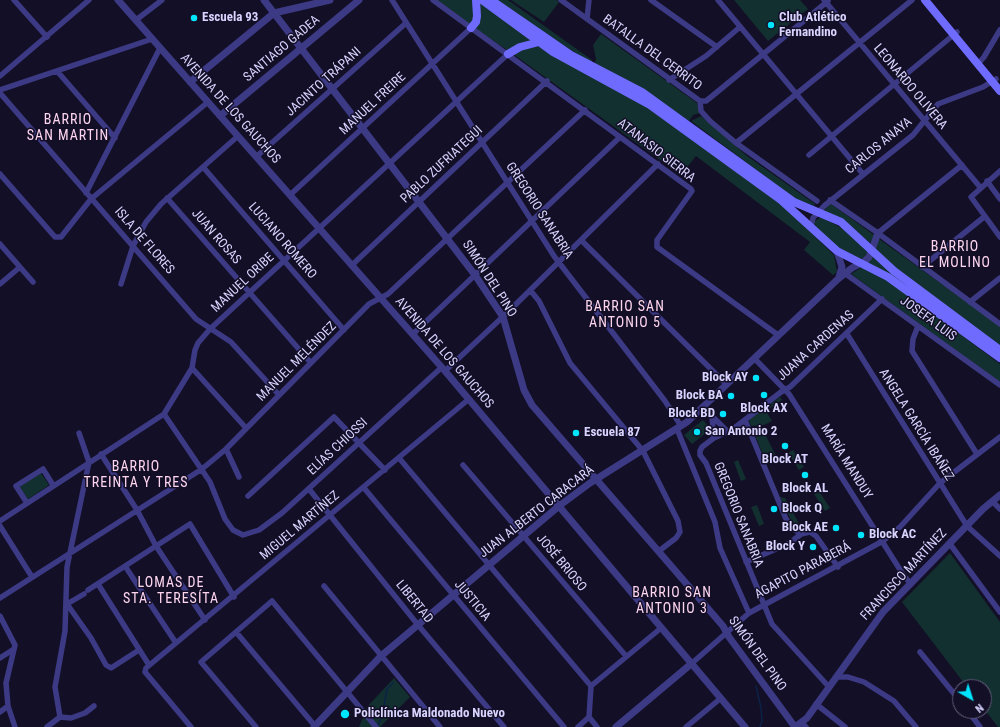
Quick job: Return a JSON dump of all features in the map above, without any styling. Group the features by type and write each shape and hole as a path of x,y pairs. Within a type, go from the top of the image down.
{"main road":[{"path":"471,28 476,22 478,16 476,0"},
{"path":"482,0 539,42 568,60 650,105 780,200 811,226 837,251 888,277 1000,358"},
{"path":"491,0 571,55 642,92 794,202 841,222 894,271 1000,350"},
{"path":"925,0 996,82 1000,91"},
{"path":"932,0 955,33"},
{"path":"508,54 520,47 539,42"}],"street":[{"path":"14,0 47,37"},
{"path":"0,76 89,0"},
{"name":"AVENIDA DE LOS GAUCHOS","path":"118,0 444,369 745,727"},
{"path":"136,20 162,0"},
{"name":"SIMÓN DEL PINO","path":"264,0 475,275 503,317 528,398 723,626 795,727"},
{"path":"190,82 274,13 330,0"},
{"name":"SANTIAGO GADEA","path":"220,116 359,0"},
{"name":"GREGORIO SANABRIA","path":"392,0 559,262 665,400 679,427 716,522 720,548 749,614"},
{"name":"ATANASIO SIERRA","path":"433,0 546,81 692,190 657,240 658,249 778,335"},
{"name":"BATALLA DEL CERRITO","path":"561,0 669,80 700,101 702,114 736,143 817,201"},
{"path":"587,19 589,0"},
{"path":"651,0 717,47"},
{"path":"718,0 762,54 798,94 863,174"},
{"path":"736,143 912,0"},
{"path":"700,101 706,101 826,1"},
{"name":"LEONARDO OLIVERA","path":"826,1 924,122 980,188"},
{"name":"JACINTO TRÁPANI","path":"256,157 406,23"},
{"path":"669,80 717,47 740,27"},
{"name":"MANUEL FREIRE","path":"290,195 471,28"},
{"path":"980,63 1000,30"},
{"path":"809,155 955,33"},
{"path":"0,91 152,39"},
{"path":"86,193 160,48"},
{"name":"MANUEL ORIBE","path":"0,522 101,454 164,414 192,368 195,350 198,343 210,329 319,228 390,165 508,54"},
{"path":"57,71 115,138"},
{"name":"PABLO ZUFRIATEGUI","path":"352,265 546,81"},
{"name":"CARLOS ANAYA","path":"811,226 813,218 830,200 913,135 938,104 996,82"},
{"name":"ISLA DE FLORES","path":"0,91 91,199 196,319 231,342 279,395"},
{"path":"0,174 55,237 59,238 64,234 74,219 91,199 208,102"},
{"name":"MANUEL MELÉNDEZ","path":"0,598 202,469 226,449 369,304 388,294 585,110"},
{"path":"121,284 133,246 146,222 168,198 238,136"},
{"path":"413,334 620,136"},
{"name":"ELÍAS CHIOSSI","path":"202,469 215,491 225,519 233,530 243,535 259,530 272,522 358,444 503,317 658,164"},
{"path":"837,251 843,272 862,263 869,257 878,233 962,165"},
{"name":"LUCIANO ROMERO","path":"203,167 344,330"},
{"path":"1000,171 987,181 972,196 971,199 1000,237"},
{"path":"987,181 1000,199"},
{"name":"JUAN ROSAS","path":"168,198 311,363"},
{"path":"830,200 878,233 1000,324"},
{"path":"922,267 984,217"},
{"path":"581,240 726,384"},
{"path":"0,244 33,282"},
{"path":"0,284 20,267"},
{"name":"JUAN ALBERTO CARACARÁ","path":"314,727 381,656 559,506 596,479 679,427 703,407 838,279 843,272"},
{"name":"JOSEFA LUIS","path":"843,272 1000,385"},
{"path":"970,302 1000,278"},
{"path":"530,290 539,301 570,363 642,451 678,521 680,532 676,538 659,551"},
{"name":"JUANA CARDENAS","path":"702,447 714,438 746,420 790,387 882,300"},
{"path":"918,326 913,339 912,352 977,454"},
{"name":"ANGELA GARCÍA IBAÑEZ","path":"847,334 967,526 1000,556"},
{"name":"MARÍA MANDUY","path":"754,358 785,390 904,576 911,584"},
{"path":"192,368 246,428"},
{"name":"MIGUEL MARTÍNEZ","path":"191,727 145,670 149,665 234,597 469,399"},
{"path":"703,407 727,431"},
{"path":"164,414 202,469"},
{"path":"248,496 334,417 358,444 385,470"},
{"path":"712,417 714,438"},
{"path":"746,420 786,519 795,530 801,534"},
{"path":"60,717 55,687 63,647 67,604 66,573 68,554 89,462 79,433"},
{"name":"AGAPITO PARABERÁ","path":"616,727 749,614 763,605 838,567 883,541 900,527 940,483 1000,437"},
{"name":"GREGORIO SANABRIA","path":"702,447 700,455 706,463 763,605 777,630 829,687"},
{"path":"226,449 239,477"},
{"path":"101,454 137,510 156,546 205,620"},
{"path":"399,458 591,686 590,717 597,727"},
{"name":"JOSÉ BRIOSO","path":"463,465 626,656"},
{"path":"27,503 16,486 42,469 54,486"},
{"name":"JUSTICIA","path":"364,488 564,727"},
{"name":"LIBERTAD","path":"309,489 418,625 504,727"},
{"name":"FRANCISCO MARTÍNEZ","path":"804,726 816,704 872,625 967,526 1000,495"},
{"path":"992,501 1000,508"},
{"path":"67,604 190,524 234,597"},
{"path":"0,526 32,577"},
{"path":"746,562 790,543 801,534 810,532 816,536 838,567"},
{"path":"950,544 1000,612"},
{"path":"125,566 176,643"},
{"path":"98,584 149,665"},
{"path":"324,586 440,727"},
{"path":"256,727 201,662 272,601 376,727"},
{"path":"67,604 91,638 106,665 111,668 139,650"},
{"path":"0,616 15,645 6,683 8,706 15,727"},
{"path":"591,686 661,628"},
{"path":"236,632 314,727"},
{"path":"0,658 14,649"},
{"path":"920,652 952,691"},
{"path":"836,677 848,677 864,682 897,704 916,727"},
{"path":"686,727 721,698"},
{"path":"816,704 845,727"},
{"path":"0,712 8,706"},
{"path":"47,727 60,717 71,718 85,713 94,706"},
{"path":"578,727 590,717"},
{"name":"FRANCISCO MARTÍNEZ","path":"795,727 807,718"}],"green space":[{"path":"437,0 472,0 475,9 474,20 470,24"},
{"path":"495,0 508,0 592,60 591,63"},
{"path":"511,0 557,0 559,2 544,22"},
{"name":"Club Atlético Fernandino","path":"734,0 800,0 808,9 768,41"},
{"path":"478,1 532,40 507,50 476,29"},
{"path":"601,34 697,103 700,113 693,115 689,121 594,65 596,59 593,45"},
{"path":"539,46 634,98 779,202 834,255 837,272 833,275 804,250 810,242 696,156 681,175 513,54 516,51"},
{"path":"701,116 747,156 815,204 815,206 794,198 691,121"},
{"path":"831,204 874,235 870,243 844,220 823,211"},
{"path":"821,217 847,231 868,251 864,258 860,259 837,247 814,225 815,221"},
{"path":"879,239 1000,326 1000,347 888,263 875,248"},
{"path":"873,255 1000,353 884,272 867,262"},
{"path":"862,267 890,282 1000,364 1000,382 851,274"},
{"path":"780,397 782,400 766,411 772,421 764,425 751,426 749,421 751,418"},
{"name":"San Antonio 2","path":"703,420 711,429 692,444 684,435"},
{"path":"753,430 764,432 776,456 763,455"},
{"path":"793,450 804,467 799,470 788,453"},
{"path":"738,460 746,479 741,481 734,462"},
{"path":"41,473 49,485 28,499 19,487"},
{"path":"819,491 830,508 825,511 814,494"},
{"path":"780,497 785,498 802,529 796,526 791,520"},
{"path":"757,505 764,524 759,526 751,507"},
{"path":"950,553 1000,622 1000,727 998,727 992,719 992,679 961,679 902,602"},
{"path":"394,678 410,697 380,727 359,727 367,707"}],"waterway":[{"path":"378,725 382,717 387,689 393,683"},
{"path":"756,686 761,708 762,721 760,727"}],"place":[{"name":"Escuela 93","path":"194,18"},
{"name":"Club Atlético Fernandino","path":"771,25"},
{"name":"Block AY","path":"756,378"},
{"name":"Block AX","path":"764,395"},
{"name":"Block BA","path":"731,396"},
{"name":"Block BD","path":"723,414"},
{"name":"San Antonio 2","path":"697,432"},
{"name":"Escuela 87","path":"576,433"},
{"name":"Block AT","path":"785,446"},
{"name":"Block AL","path":"805,475"},
{"name":"Block Q","path":"774,509"},
{"name":"Block AE","path":"836,528"},
{"name":"Block AC","path":"861,535"},
{"name":"Block Y","path":"813,547"},
{"name":"Policlínica Maldonado Nuevo","path":"345,714"}],"district":[{"name":"BARRIO SAN MARTIN","path":"68,128"},
{"name":"BARRIO EL MOLINO","path":"955,256"},
{"name":"BARRIO SAN ANTONIO 5","path":"625,316"},
{"name":"BARRIO TREINTA Y TRES","path":"136,476"},
{"name":"LOMAS DE STA. TERESÍTA","path":"171,592"},
{"name":"BARRIO SAN ANTONIO 3","path":"672,602"}]}
